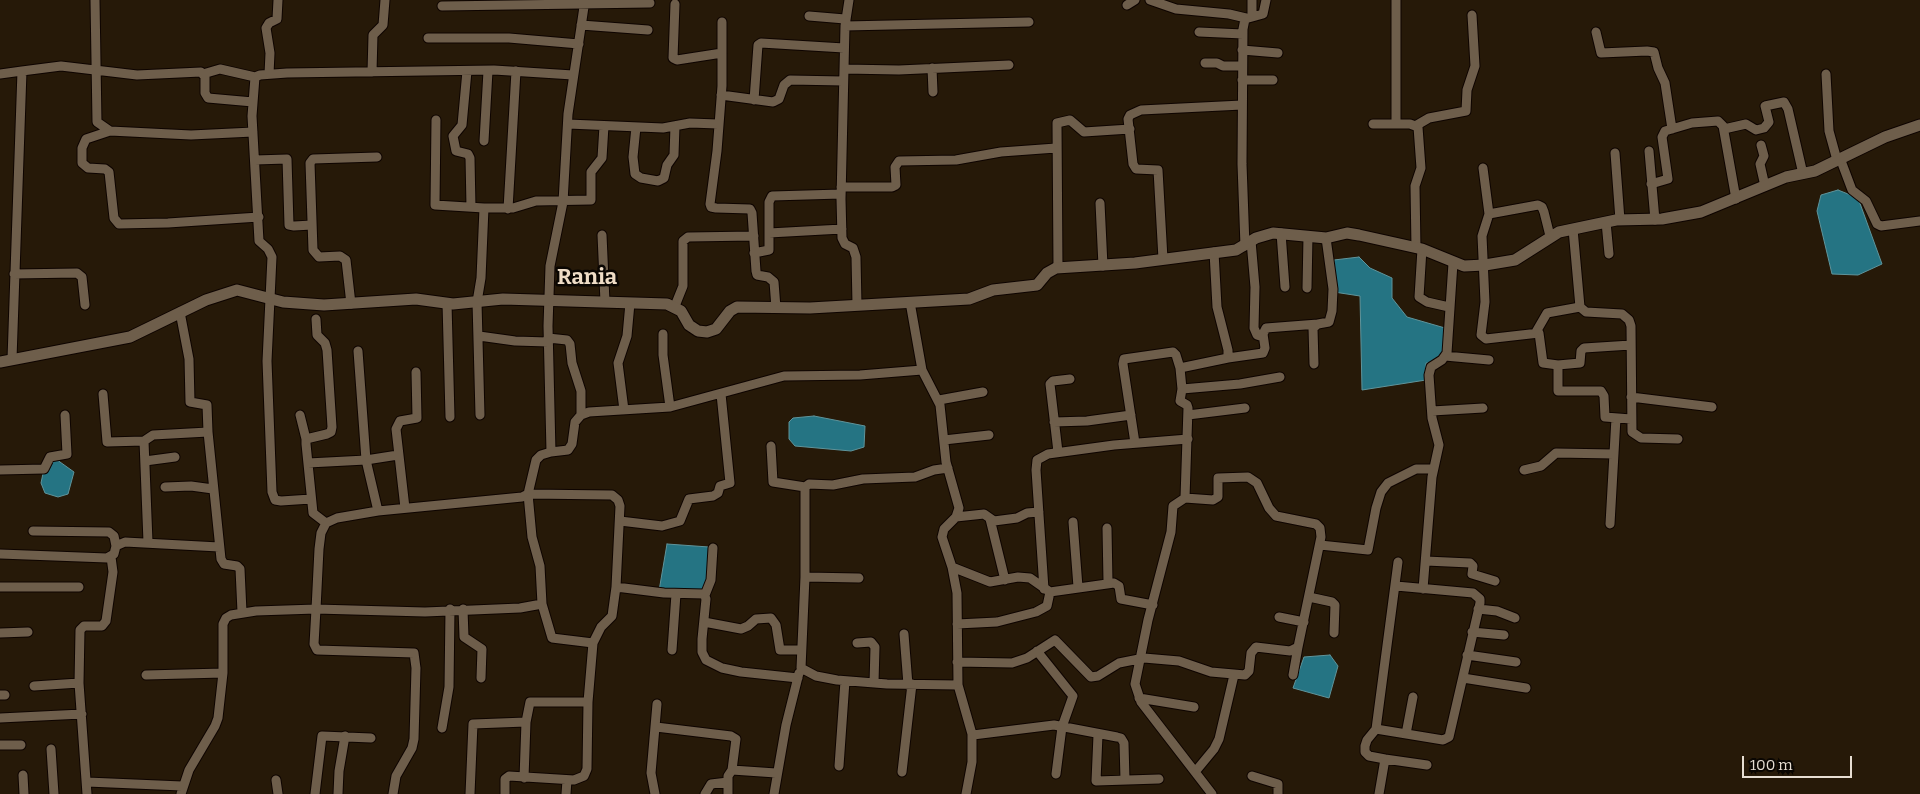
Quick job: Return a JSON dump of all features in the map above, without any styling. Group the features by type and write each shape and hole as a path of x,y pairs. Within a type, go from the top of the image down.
{"street":[{"path":"95,0 98,122 110,131"},
{"path":"269,74 270,53 266,28 269,23 277,19 278,0"},
{"path":"372,72 373,36 383,25 385,0"},
{"path":"849,0 845,23 844,69 840,82 841,191 839,230 843,242 855,250 852,305"},
{"path":"1150,0 1176,9 1249,17 1263,14 1266,0"},
{"path":"1252,0 1249,17 1243,23 1242,105 1248,243 1255,287 1254,328 1257,334 1263,337"},
{"path":"1396,0 1396,124"},
{"path":"551,452 548,300 551,258 563,202 568,124 585,2"},
{"path":"442,6 585,2 650,3"},
{"path":"675,4 673,58 677,60 722,53"},
{"path":"1373,124 1417,125 1428,118 1466,111 1467,90 1475,66 1472,15"},
{"path":"809,16 845,23 1029,22"},
{"path":"722,22 721,95 717,151 710,204 711,207 716,208 750,209 752,213 757,275 768,277 774,282 776,308"},
{"path":"581,25 648,30"},
{"path":"1199,32 1243,34"},
{"path":"1596,32 1601,53 1654,52 1657,57 1658,68 1665,83 1672,128"},
{"path":"428,38 509,38 579,44"},
{"path":"754,100 758,45 761,43 844,48"},
{"path":"1242,50 1278,52"},
{"path":"1205,62 1215,62 1223,66 1242,66"},
{"path":"844,69 882,71 1009,65"},
{"path":"0,74 61,66 137,75 203,74 220,69 255,77 269,74 488,70 574,76"},
{"path":"932,68 933,92"},
{"path":"484,141 488,70"},
{"path":"12,359 22,71"},
{"path":"467,71 462,125 453,136 456,151 468,154 470,158 470,207"},
{"path":"508,209 516,71"},
{"path":"203,74 205,93 208,98 253,102"},
{"path":"1826,74 1829,132 1838,159 1852,190 1866,201 1878,224 1881,226 1920,221"},
{"path":"255,77 253,132 259,241 268,249 272,257 267,361 273,497 280,501 311,499"},
{"path":"721,95 777,101 782,95 786,82 790,80 840,82"},
{"path":"1242,80 1274,80"},
{"path":"1724,129 1746,124 1756,130 1764,128 1769,122 1765,106 1784,102 1788,109 1803,174"},
{"path":"1163,259 1158,170 1135,168 1130,115 1141,110 1201,105 1242,105"},
{"path":"436,120 435,205 508,209 536,200 563,202 591,200 590,172 602,158 604,126"},
{"path":"1058,268 1056,127 1059,122 1070,120 1082,131 1130,129"},
{"path":"1651,184 1668,179 1662,138 1665,131 1713,120 1721,123 1724,129 1736,199"},
{"path":"568,124 636,127 675,126 690,123 718,124"},
{"path":"1417,125 1421,168 1415,186 1420,297 1427,302 1449,307"},
{"path":"636,127 633,157 635,174 641,178 658,181 662,180 667,165 674,155 675,126"},
{"path":"0,362 130,337 218,295 237,290 271,299 316,304 351,304 416,299 447,309 477,306 503,299 675,306 681,311 689,325 707,332 716,329 730,310 737,307 776,308 852,305 912,309 961,300 993,290 1032,287 1042,282 1051,270 1058,268 1103,266 1236,250 1264,235 1281,233 1326,238 1347,233 1419,248 1464,266 1485,266 1515,260 1550,236 1573,229 1620,220 1655,220 1681,217 1736,199 1786,177 1815,171 1885,137 1920,126"},
{"path":"253,132 191,135 110,131 86,139 82,144 82,155 84,166 105,169 109,172 116,222 120,224 259,217"},
{"path":"1761,145 1764,156 1760,166 1766,186"},
{"path":"754,252 769,250 769,202 772,196 892,187 896,185 895,167 899,162 956,160 1001,152 1056,148"},
{"path":"1648,151 1655,220"},
{"path":"1615,153 1620,220"},
{"path":"351,304 346,260 340,256 316,256 313,250 311,161 318,158 377,157"},
{"path":"255,160 287,159 289,224 294,226 312,225"},
{"path":"1482,168 1489,214 1482,236 1485,266 1485,307 1480,332 1483,338 1536,332 1540,334 1543,363 1558,365 1580,363 1581,351 1584,348 1631,345"},
{"path":"1100,203 1103,266"},
{"path":"1489,214 1538,206 1542,207 1550,236"},
{"path":"480,414 477,306 481,278 484,208"},
{"path":"1606,222 1609,254"},
{"path":"1573,229 1580,307 1586,312 1617,313 1626,317 1631,326 1632,432 1636,436 1678,439"},
{"path":"769,233 839,230"},
{"path":"1281,233 1285,287"},
{"path":"602,235 605,302"},
{"path":"675,306 683,286 683,241 688,237 754,236"},
{"path":"1307,288 1308,236"},
{"path":"1180,368 1263,353 1265,348 1263,337 1266,328 1329,322 1332,311 1333,289 1326,238"},
{"path":"1214,252 1217,306 1228,350 1228,358"},
{"path":"1445,356 1453,263"},
{"path":"14,274 77,273 82,277 85,305"},
{"path":"624,410 618,363 627,336 630,303"},
{"path":"1536,332 1547,313 1580,307"},
{"path":"447,309 450,417"},
{"path":"912,309 922,370 939,400 943,418 944,440 941,469 959,508 956,517 942,533 952,567 956,593 958,685 967,708 973,735 972,762 966,794"},
{"path":"180,312 189,360 190,402 207,405 213,489 222,562 240,569 242,612"},
{"path":"306,439 327,434 332,428 327,350 325,343 316,335 316,319"},
{"path":"1314,364 1312,332 1318,324"},
{"path":"663,334 663,356 670,407"},
{"path":"479,336 514,341 566,340 570,344 572,363 581,391 581,415 573,428 570,448 564,452 551,452 541,455 536,460 528,494 532,537 540,566 542,604 552,638 594,644"},
{"path":"358,351 366,460 378,511"},
{"path":"1135,443 1123,364 1124,360 1174,352 1180,368 1182,389 1180,401 1187,405 1188,415 1185,498"},
{"path":"1424,589 1433,469 1439,445 1432,411 1430,371 1434,364 1445,356 1489,360"},
{"path":"1558,365 1558,391 1601,391 1604,396 1605,417 1631,419"},
{"path":"581,415 589,412 670,407 784,376 860,375 922,370"},
{"path":"405,508 398,455 397,424 400,421 417,418 416,372"},
{"path":"1182,389 1240,384 1280,377"},
{"path":"1058,452 1050,384 1053,381 1070,378"},
{"path":"939,400 983,392"},
{"path":"103,394 107,442 144,441 152,435 208,432"},
{"path":"620,521 662,526 674,523 683,518 689,499 713,496 718,493 720,486 730,483 721,394"},
{"path":"1631,397 1712,407"},
{"path":"1188,415 1245,408"},
{"path":"1432,411 1483,408"},
{"path":"0,470 44,469 50,458 67,454 65,415"},
{"path":"300,415 306,439 313,513 326,524"},
{"path":"1054,422 1087,421 1131,415"},
{"path":"1610,524 1616,418"},
{"path":"944,440 989,434"},
{"path":"957,624 997,622 1036,612 1047,606 1036,464 1041,456 1058,452 1135,443 1188,439"},
{"path":"144,441 148,542"},
{"path":"772,446 773,482 805,486 809,484 833,485 863,479 915,477 941,469"},
{"path":"1524,470 1541,466 1556,453 1614,454"},
{"path":"308,463 366,460 398,455"},
{"path":"145,461 175,457"},
{"path":"1320,545 1368,550 1376,508 1381,492 1388,483 1416,469 1433,469"},
{"path":"1212,794 1139,698 1136,679 1171,532 1173,506 1185,498 1216,499 1218,478 1248,477 1258,483 1269,508 1276,516 1316,524 1321,533 1293,674"},
{"path":"165,487 191,486 213,489"},
{"path":"774,794 776,773 801,668 805,577 805,486"},
{"path":"393,794 396,776 412,748 414,739 416,668 414,653 317,650 314,644 319,549 326,524 337,518 378,511 522,497 528,494 612,495 618,500 620,521 616,587 612,616 601,627 594,644 588,702 587,769 584,776 567,780 506,777 504,794"},
{"path":"990,519 1014,519 1027,513 1039,512"},
{"path":"956,517 984,514 990,519 1005,580"},
{"path":"1073,522 1078,588"},
{"path":"1107,528 1108,582"},
{"path":"33,531 109,532 114,536 116,546 111,557 114,572 106,621 102,626 84,626 80,630 80,683 87,794"},
{"path":"116,546 126,542 148,542 219,547"},
{"path":"713,548 711,580 705,594 702,652 706,660 722,668 741,672 798,678"},
{"path":"0,554 111,557"},
{"path":"1426,561 1470,563 1474,575 1496,581"},
{"path":"1398,562 1376,729 1367,740 1365,752 1369,756 1427,765"},
{"path":"952,567 985,581 995,582 1018,577 1030,578 1047,591 1078,588 1108,582 1119,586 1120,597 1123,600 1153,605"},
{"path":"805,577 859,578"},
{"path":"1376,729 1443,740 1449,737 1480,599 1473,593 1396,586"},
{"path":"0,587 79,587"},
{"path":"616,587 676,594 705,594"},
{"path":"672,650 676,594"},
{"path":"1309,598 1330,601 1335,605 1334,632"},
{"path":"87,782 182,790 215,726 223,673 223,624 226,618 242,612 316,609 412,612 450,609 520,608 542,604"},
{"path":"442,728 449,687 450,609"},
{"path":"463,609 464,637 482,649 482,678"},
{"path":"1478,609 1497,611 1515,618"},
{"path":"1279,616 1304,622"},
{"path":"704,622 741,628 748,626 756,619 771,618 776,625 780,650 801,650"},
{"path":"0,633 28,632"},
{"path":"1472,632 1504,635"},
{"path":"902,772 910,684 904,634"},
{"path":"957,662 1005,665 1021,661 1053,640 1057,640 1088,675 1095,678 1119,663 1142,658 1179,661 1211,672 1248,674 1251,653 1256,647 1290,650 1298,648"},
{"path":"857,643 871,642 875,647 874,683"},
{"path":"1037,651 1073,696 1062,727 1056,774"},
{"path":"1467,655 1516,662"},
{"path":"801,668 816,676 845,681 958,685"},
{"path":"146,675 223,673"},
{"path":"1195,772 1214,749 1219,739 1234,674"},
{"path":"1463,678 1526,688"},
{"path":"839,766 845,681"},
{"path":"34,686 80,683"},
{"path":"1406,734 1413,697"},
{"path":"1139,698 1194,707"},
{"path":"524,778 528,705 534,701 588,702"},
{"path":"656,794 650,773 657,704"},
{"path":"0,718 82,714"},
{"path":"470,794 473,724 526,722"},
{"path":"973,735 1046,725 1123,740 1125,780"},
{"path":"656,728 731,736 736,739 732,770 728,782 728,794"},
{"path":"315,794 321,738 325,734 371,738"},
{"path":"1098,735 1095,780 1099,782 1160,778"},
{"path":"338,794 339,771 345,736"},
{"path":"0,745 21,745"},
{"path":"51,749 54,794"},
{"path":"1379,794 1385,759"},
{"path":"732,770 776,773"},
{"path":"23,775 24,794"},
{"path":"1252,776 1278,784 1278,794"},
{"path":"276,780 278,794"},
{"path":"566,794 567,780"},
{"path":"705,794 711,784 728,782"}],"water":[{"path":"1838,190 1858,198 1882,264 1858,275 1832,274 1817,211 1821,195"},
{"path":"1359,257 1370,268 1392,278 1392,298 1407,317 1445,328 1442,362 1426,363 1426,380 1362,390 1360,296 1334,292 1334,260"},
{"path":"814,416 865,426 864,447 851,451 795,446 789,439 789,422 793,418"},
{"path":"53,457 74,472 68,494 58,497 45,493 41,483 46,459"},
{"path":"667,544 709,547 711,580 705,592 659,591"},
{"path":"1330,655 1338,666 1329,698 1293,688 1304,657"}],"district":[{"name":"Rania","path":"587,278"}]}
